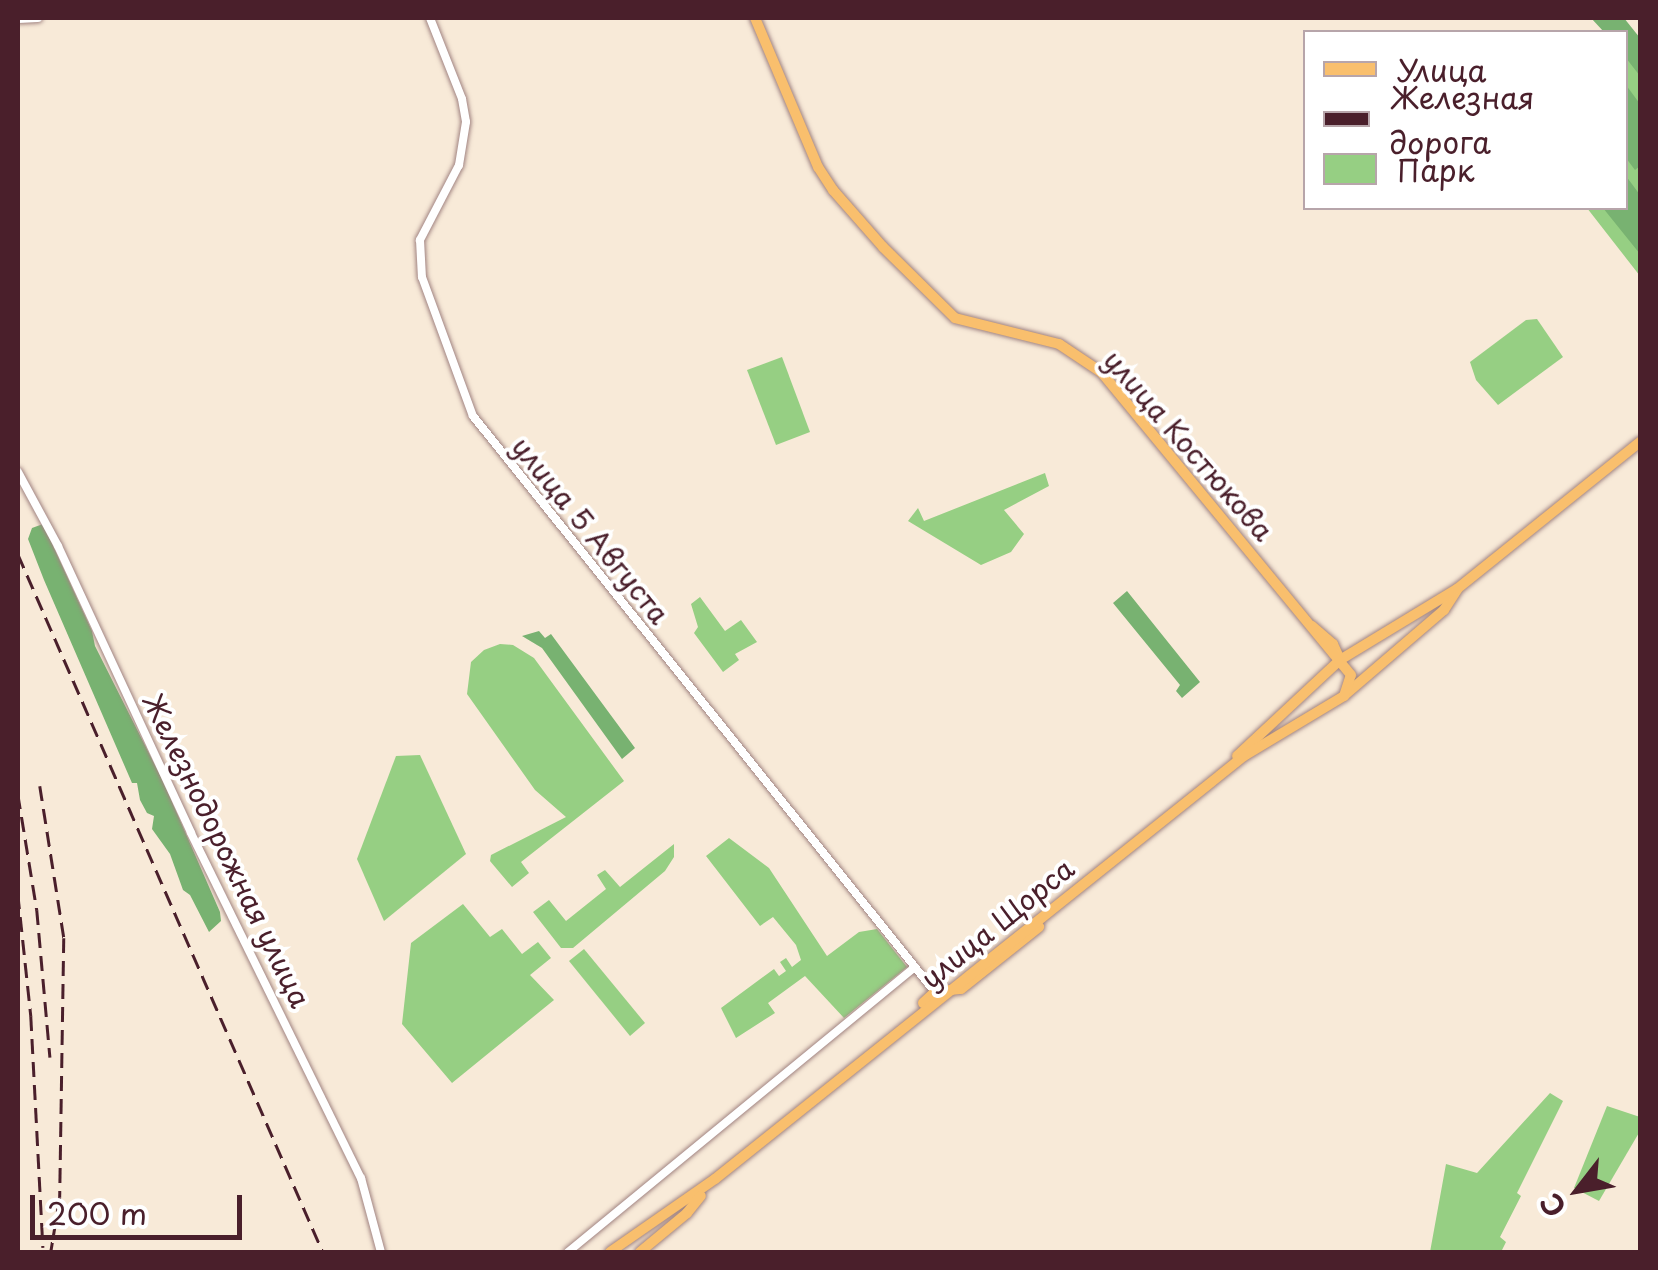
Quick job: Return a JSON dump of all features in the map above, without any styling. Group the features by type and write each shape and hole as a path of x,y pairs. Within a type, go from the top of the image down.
{"main road":[{"name":"улица Костюкова","path":"754,18 818,167 832,190 883,248 955,318 1059,344 1089,362 1312,625 1326,649 1340,660 1351,675 1344,696"},
{"path":"1217,777 1340,660 1458,589 1640,439"},
{"name":"улица Щорса","path":"610,1252 710,1184 941,994 1217,777 1344,696 1444,610 1458,589"},
{"path":"941,994 961,989 1048,919 1070,894"},
{"path":"640,1252 687,1213 710,1184"}],"street":[{"path":"18,19 38,18"},
{"name":"улица 5 Августа","path":"430,18 462,99 466,122 458,165 420,240 422,277 473,416 918,971 941,994"},
{"name":"Железнодорожная улица","path":"18,472 58,546 206,866 362,1178 380,1252"},
{"path":"568,1252 918,971"}],"green space":[{"path":"1591,18 1624,18 1640,38 1640,76 1628,61 1628,30 1602,30"},
{"path":"1628,40 1640,56 1640,276 1589,210 1628,210"},
{"path":"1628,88 1640,104 1640,166 1635,170 1628,161"},
{"path":"1628,179 1640,195 1640,254 1605,210 1628,210"},
{"path":"1537,319 1563,357 1498,405 1476,380 1470,362 1526,320"},
{"path":"782,357 810,432 776,445 747,370"},
{"path":"1045,473 1049,486 1004,510 1024,534 1011,552 981,565 908,521 918,508 924,521"},
{"path":"43,524 92,631 95,646 162,779 220,912 221,921 209,932 190,895 183,890 170,854 152,829 154,816 147,813 140,800 137,783 132,783 44,580 28,539 32,528"},
{"path":"1127,591 1200,682 1182,698 1176,691 1180,685 1113,603"},
{"path":"700,597 725,631 741,620 757,642 735,654 739,660 723,672 694,633 698,627 691,604"},
{"path":"539,631 545,638 551,634 635,748 622,759 542,648 522,636"},
{"path":"500,644 513,645 534,658 624,781 521,862 529,873 512,887 490,861 491,855 566,817 535,790 467,694 471,662 484,650"},
{"path":"420,755 466,854 384,921 357,859 396,756"},
{"path":"729,838 769,868 827,956 859,932 877,929 907,967 844,1018 805,976 768,1003 775,1013 736,1038 721,1008 774,969 779,976 786,971 780,962 786,958 792,967 801,960 796,945 773,917 760,926 706,856"},
{"path":"674,844 674,857 665,871 573,948 561,948 533,912 549,900 566,921 606,889 597,875 605,870 620,887"},
{"path":"463,904 490,937 502,929 522,954 538,942 551,958 530,975 554,1000 452,1083 402,1024 411,943"},
{"path":"584,949 645,1023 630,1036 569,961"},
{"path":"1550,1093 1563,1101 1517,1193 1521,1196 1500,1237 1506,1242 1501,1252 1430,1252 1446,1164 1477,1173"},
{"path":"1607,1106 1640,1117 1640,1131 1599,1201 1574,1188"}],"railway":[{"path":"18,554 323,1252"},
{"path":"40,786 64,938 60,1197 51,1252"},
{"path":"18,794 37,910 50,1057"},
{"path":"18,894 31,1016 43,1248"}]}
